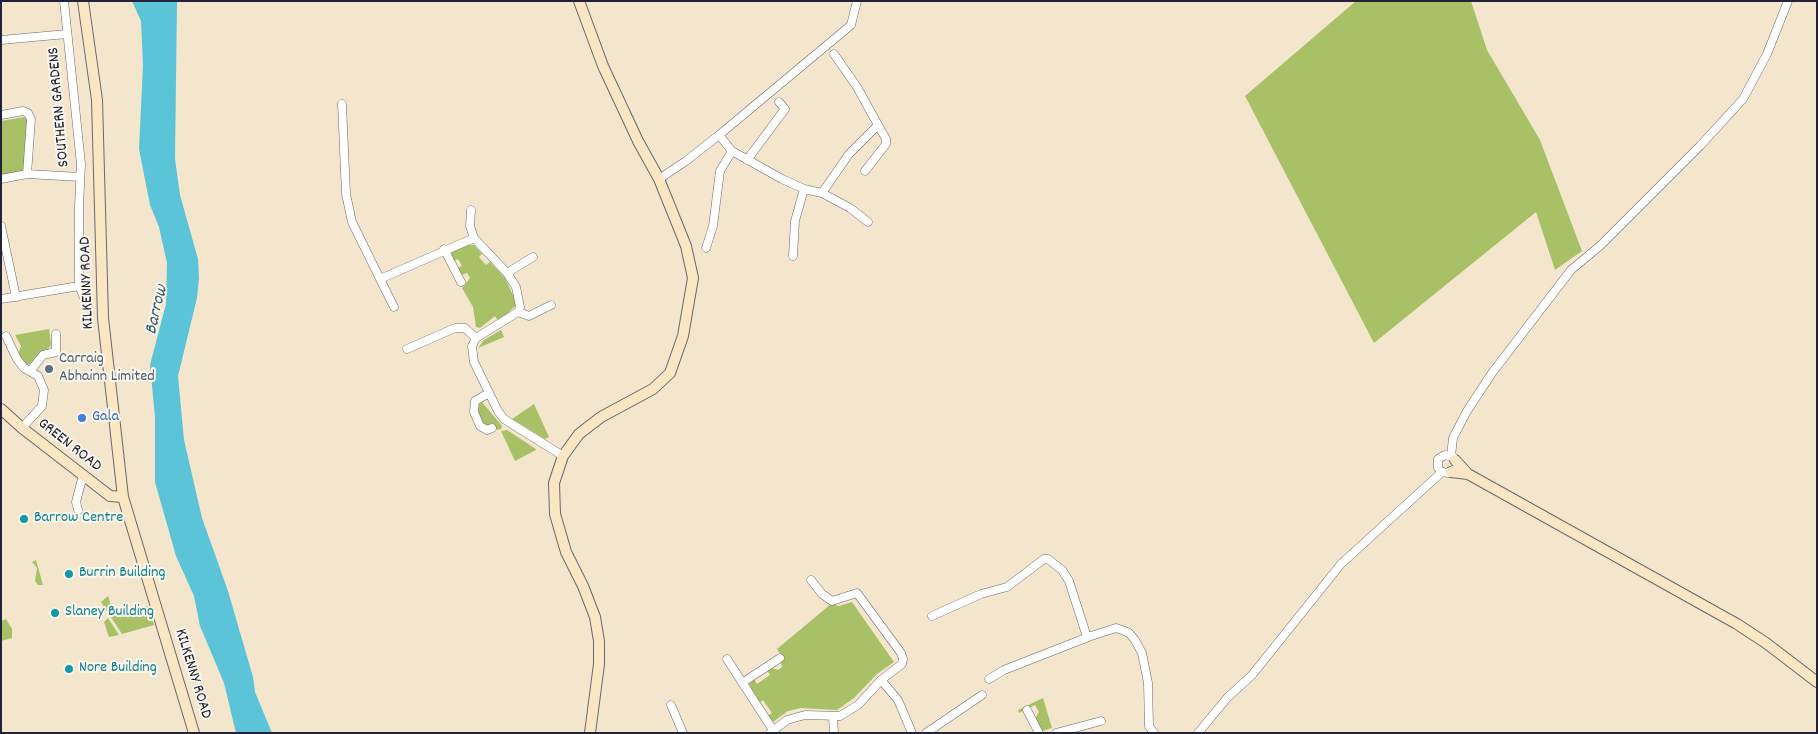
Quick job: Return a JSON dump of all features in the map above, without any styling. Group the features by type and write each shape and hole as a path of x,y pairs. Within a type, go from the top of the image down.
{"street":[{"name":"SOUTHERN GARDENS","path":"64,1 81,164 79,286 88,307"},
{"name":"KILKENNY ROAD","path":"83,1 94,71 98,114 103,318 122,497 194,733"},
{"path":"579,1 603,66 638,141 659,179 686,246 693,278 689,308 676,361 662,382 589,425 563,456 554,483 555,514 566,552 592,610 599,640 599,664 590,733"},
{"path":"659,179 686,162 851,25 857,1"},
{"path":"1198,733 1227,698 1252,675 1341,564 1446,472 1455,468 1453,438 1467,411 1492,374 1571,270 1601,245 1700,146 1743,99 1767,54 1788,1"},
{"name":"SOUTHERN GARDENS","path":"1,40 67,34"},
{"path":"834,54 857,87 886,139 886,144 881,153 865,171"},
{"path":"747,160 785,109 779,102"},
{"path":"342,104 346,194 352,222 394,307"},
{"name":"SOUTHERN GARDENS","path":"1,115 23,111 28,113 31,119 27,174"},
{"path":"822,193 849,154 878,125"},
{"path":"719,135 732,151 747,160 804,189 822,193 850,208 868,222"},
{"path":"706,248 713,226 720,171 732,151"},
{"name":"SOUTHERN GARDENS","path":"1,179 27,174 80,177"},
{"path":"792,256 796,221 804,189"},
{"path":"470,210 470,226 474,238 507,273 516,287 520,300 518,312 476,338 472,346 474,362 498,411 504,419 563,456"},
{"path":"1,226 16,297"},
{"path":"380,279 444,249 474,238"},
{"path":"444,249 461,282"},
{"path":"507,273 533,257"},
{"path":"1,299 79,286"},
{"path":"518,312 528,316 551,305"},
{"path":"407,349 455,328 465,328 476,338"},
{"path":"31,370 43,355 56,352 56,334"},
{"path":"6,336 17,359 24,368 31,370 43,384 44,401 22,428"},
{"path":"489,393 475,401 474,412 480,426 487,430 492,428"},
{"name":"GREEN ROAD","path":"1,409 22,428 110,496 122,497"},
{"path":"1468,474 1446,472 1438,468 1438,460 1442,455 1453,458 1468,474 1737,624 1766,643 1817,682"},
{"path":"78,510 76,502 83,475"},
{"path":"932,616 973,597 1007,587 1044,559 1048,559 1062,570 1069,581 1087,637"},
{"path":"727,659 771,731 787,720 805,715 840,716 858,705 881,680 902,664 904,659 901,653 857,593 832,601 822,594 812,580"},
{"path":"989,679 1004,670 1087,637 1116,628 1130,633 1135,640 1145,666 1149,726 1154,733"},
{"path":"742,683 780,658"},
{"path":"881,680 898,700 912,733"},
{"path":"926,733 982,694"},
{"path":"671,705 683,733"},
{"path":"1027,710 1039,733"},
{"path":"833,717 834,733"},
{"path":"1056,733 1101,721"}],"green space":[{"path":"1356,1 1471,1 1487,50 1540,140 1582,251 1555,270 1536,212 1374,343 1245,96"},
{"path":"24,117 28,121 22,173 1,177 1,121"},
{"path":"467,245 474,245 482,254 479,257 486,265 490,262 505,278 517,304 498,321 495,316 480,328 476,327 473,307 462,288 470,278 467,273 461,275 457,268 462,266 458,259 454,261 451,257 452,251"},
{"path":"49,329 51,345 30,364 26,365 18,354 21,346 15,335"},
{"path":"501,330 504,337 478,348 484,340"},
{"path":"482,402 502,426 501,429 497,430 494,424 483,426 476,408"},
{"path":"534,404 549,437 545,439 512,419"},
{"path":"507,430 536,450 515,461 501,431"},
{"path":"36,560 43,585 38,585 35,581 37,568 32,562"},
{"path":"108,596 112,613 107,611 101,602"},
{"path":"852,602 894,662 877,674 854,698 837,710 801,708 788,711 773,722 767,716 772,713 763,700 759,703 749,684 754,679 757,684 770,675 767,670 772,668 778,670 782,667 781,662 784,659 777,649 831,604 839,606"},
{"path":"148,606 154,625 122,634 111,617"},
{"path":"108,618 119,635 109,637 104,622"},
{"path":"6,619 12,629 12,638 1,641 1,621"},
{"path":"1043,698 1052,728 1042,731 1035,719 1039,712 1035,705 1019,713 1018,710"}],"water":[{"path":"132,1 177,1 175,159 180,195 198,259 199,278 197,298 178,376 184,440 202,518 228,591 253,677 255,692 272,733 236,733 224,683 200,626 194,596 176,556 155,482 155,417 150,365 166,304 167,263 159,227 150,205 139,149 143,65 141,21"}],"place":[{"name":"Carraig Abhainn Limited","path":"49,369"},
{"name":"Gala","path":"82,418"},
{"name":"Barrow Centre","path":"24,519"},
{"name":"Burrin Building","path":"69,574"},
{"name":"Slaney Building","path":"55,613"},
{"name":"Nore Building","path":"69,669"}],"water label":[{"name":"Barrow","path":"158,310"}]}
